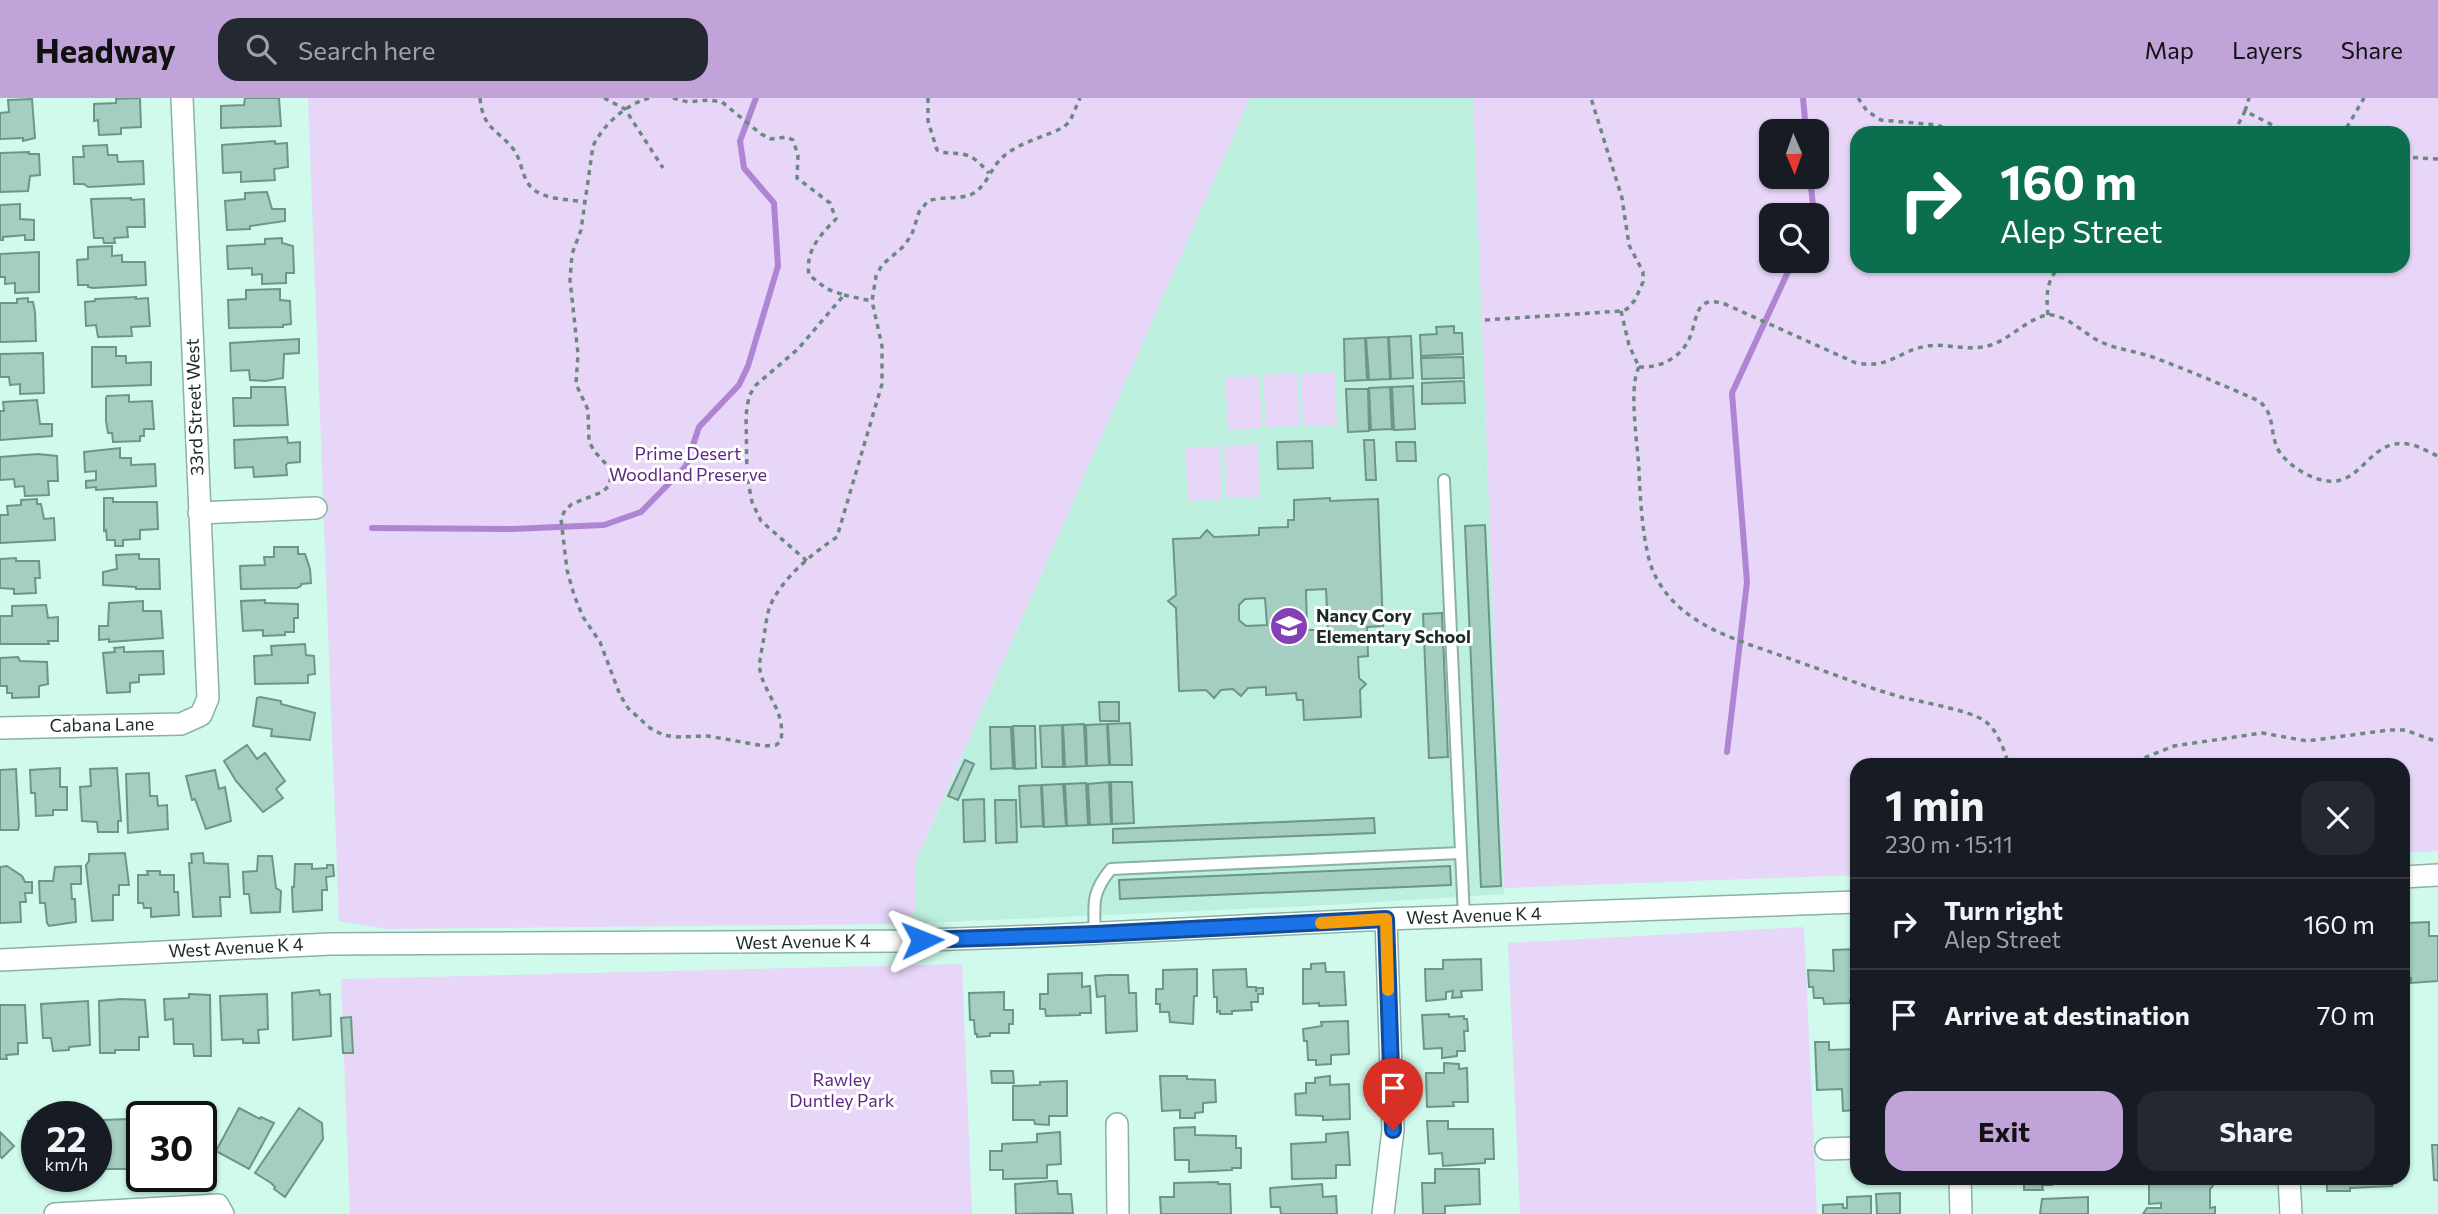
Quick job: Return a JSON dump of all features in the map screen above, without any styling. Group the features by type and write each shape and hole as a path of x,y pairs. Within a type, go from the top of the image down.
{"street":[{"name":"33rd Street West","path":"182,98 208,698 201,715"},
{"path":"199,513 316,508"},
{"name":"Cabana Lane","path":"0,728 181,724 201,715"},
{"path":"2410,877 2438,875"},
{"name":"West Avenue K 4","path":"0,960 330,944 871,941 1095,934 1386,919 1850,901"},
{"path":"1383,1214 1393,1130 1386,919"},
{"path":"1117,1124 1118,1214"},
{"path":"1826,1149 1850,1148"},
{"path":"1960,1185 1961,1214"},
{"path":"2289,1185 2291,1214"},
{"path":"55,1214 220,1210"}],"lane":[{"path":"1444,480 1464,916"},
{"path":"1095,934 1094,900 1101,880 1111,869 1460,853"}],"path":[{"path":"480,98 481,110 489,127 515,151 531,188 547,196 585,202"},
{"path":"604,98 625,109 663,168"},
{"path":"649,98 635,102 625,109 599,134 593,146 581,230 570,267 578,354 576,384 587,410 589,441 607,465 611,476 609,486 602,492 572,504 565,510 561,519 567,570 583,617 600,642 620,695 628,708 650,728 663,736 708,736 764,746 776,745 782,735 778,707 761,675 759,661 770,607 794,574 822,546 837,537 882,384 882,346 872,301 876,276 883,265 904,246 912,234 919,212 929,201 973,194 983,186 1001,158 1013,149 1054,132 1070,121 1080,98"},
{"path":"673,98 688,102 722,102 761,134 771,139 787,137 793,140 798,155 797,178 830,203 836,219 819,236 807,261 809,275 827,289 872,301"},
{"path":"928,98 928,121 937,149 943,153 964,154 976,160 989,173"},
{"path":"1485,320 1621,312 1635,300 1643,282 1643,272 1629,245 1622,198 1591,98"},
{"path":"1858,98 1867,111 1881,120 1940,126"},
{"path":"2238,126 2249,98"},
{"path":"2348,126 2364,98"},
{"path":"2245,111 2274,126"},
{"path":"2410,157 2438,159"},
{"path":"2048,315 2048,285 2053,273"},
{"path":"807,561 761,522 752,502 747,476 746,443 749,396 764,377 798,349 844,295"},
{"path":"1639,367 1651,368 1678,355 1692,334 1696,312 1708,302 1718,302 1856,363 1869,365 1882,364 1928,346 1987,346 2048,315 2060,317 2108,345 2154,358 2259,401 2270,413 2279,452 2289,462 2328,482 2350,476 2377,450 2390,444 2407,444 2438,456"},
{"path":"1621,312 1629,345 1639,367"},
{"path":"1639,367 1634,377 1634,399 1639,481 1648,555 1652,570 1661,586 1675,602 1714,631 1733,640 1864,687 1982,719 1998,738 2006,758"},
{"path":"2144,758 2174,746 2262,733 2308,741 2405,730 2438,742"}],"shaded area":[{"path":"1250,98 1473,98 1504,894 1329,905 902,924 915,911 916,861"}],"green space":[{"name":"Prime Desert Woodland Preserve","path":"308,98 1250,98 916,860 915,911 902,924 388,929 339,921"},
{"path":"1473,98 2438,98 2438,851 2410,853 2410,758 1850,758 1850,875 1504,888"},
{"path":"1335,372 1337,425 1303,426 1301,374"},
{"path":"1297,373 1300,426 1266,427 1263,375"},
{"path":"1259,376 1262,428 1228,430 1225,377"},
{"path":"1258,444 1260,497 1226,498 1224,446"},
{"path":"1220,446 1222,499 1188,501 1185,448"},
{"path":"1804,927 1817,1214 1520,1214 1508,943"},
{"name":"Rawley Duntley Park","path":"962,964 972,1214 350,1214 341,979"}],"building":[{"path":"140,98 141,127 121,128 121,134 99,135 98,120 94,121 94,104 116,103 116,99"},
{"path":"245,98 279,98 281,126 221,128 221,106 244,105"},
{"path":"32,99 35,138 23,141 23,138 0,139 0,113 9,112 8,100"},
{"path":"275,141 275,144 287,143 288,167 274,169 275,180 241,182 241,172 223,173 222,145"},
{"path":"107,145 108,155 117,155 118,162 143,161 144,184 88,187 74,184 73,157 84,157 83,146"},
{"path":"0,153 39,154 40,175 30,176 28,191 0,192"},
{"path":"267,192 272,209 285,209 285,221 250,226 250,229 227,230 225,201 245,199 245,193"},
{"path":"91,199 144,199 145,227 127,227 128,237 114,238 115,243 104,243 103,238 94,238"},
{"path":"20,204 20,219 34,220 34,240 25,240 25,235 3,237 3,240 0,240 0,205"},
{"path":"282,238 282,243 293,246 294,273 286,273 286,283 262,284 262,274 252,275 252,268 228,269 227,246 265,244 265,239"},
{"path":"112,246 112,256 122,255 122,262 145,262 146,285 93,288 78,285 77,260 88,259 88,247"},
{"path":"39,252 39,292 15,293 15,283 5,284 5,277 0,277 0,254"},
{"path":"280,289 280,300 290,301 291,324 283,327 229,328 228,300 246,299 246,290"},
{"path":"28,298 28,302 33,302 35,312 36,341 0,342 0,303 17,303 17,299"},
{"path":"148,298 150,326 131,327 132,336 98,337 96,325 86,326 85,302"},
{"path":"1454,326 1454,333 1462,333 1463,354 1421,356 1420,335 1437,334 1436,327"},
{"path":"1411,336 1413,378 1391,379 1389,337"},
{"path":"1388,337 1390,379 1369,380 1366,338"},
{"path":"1365,338 1367,380 1345,381 1344,339"},
{"path":"299,339 299,353 284,354 283,378 250,380 249,370 231,371 230,343"},
{"path":"92,347 116,347 116,356 126,356 126,363 151,362 151,385 92,387"},
{"path":"43,353 44,393 20,394 20,384 10,385 9,377 0,377 0,354"},
{"path":"1463,357 1464,378 1422,379 1421,358"},
{"path":"1464,381 1465,403 1422,404 1422,383"},
{"path":"1413,386 1415,429 1394,430 1392,387"},
{"path":"251,387 285,387 288,425 234,426 233,398 251,398"},
{"path":"1390,387 1392,429 1371,430 1369,388"},
{"path":"1346,389 1368,389 1369,431 1348,432"},
{"path":"129,395 129,402 152,401 154,429 144,429 144,436 140,436 140,441 113,442 106,421 106,398"},
{"path":"37,400 40,424 52,424 52,436 0,440 0,411 4,411 3,402"},
{"path":"287,437 288,443 300,442 300,462 286,465 287,475 254,477 253,467 235,468 234,440"},
{"path":"1364,440 1374,440 1376,480 1366,480"},
{"path":"1312,441 1313,468 1278,469 1277,442"},
{"path":"1396,442 1415,442 1416,461 1397,461"},
{"path":"120,448 120,458 131,458 131,465 155,464 156,486 96,490 96,487 86,488 86,481 96,480 96,471 85,472 84,452"},
{"path":"38,454 57,456 58,481 48,481 49,495 25,496 24,486 15,487 14,479 0,480 0,457"},
{"path":"104,498 113,498 113,502 157,502 158,529 140,530 140,539 123,540 123,546 115,546 115,540 107,540 106,530 104,531"},
{"path":"37,499 37,504 41,504 44,519 54,518 55,540 0,543 0,515 8,515 7,506 21,505 21,500"},
{"path":"1378,499 1383,626 1367,627 1368,656 1358,657 1359,678 1366,684 1360,690 1361,717 1304,720 1303,700 1297,700 1296,693 1266,695 1266,687 1248,688 1241,696 1233,689 1221,690 1214,698 1206,690 1179,691 1176,608 1168,601 1176,595 1173,539 1200,538 1207,530 1214,537 1259,535 1259,528 1288,527 1288,520 1294,520 1294,500","holes":["1326,589 1328,630 1307,630 1306,590","1265,598 1267,625 1246,626 1239,620 1239,605 1245,599"]},
{"path":"1485,525 1501,886 1481,887 1465,526"},
{"path":"274,547 298,547 298,554 305,554 311,583 301,584 297,588 241,589 240,566 265,565 264,557 274,557"},
{"path":"139,554 139,559 159,559 160,589 103,585 103,572 117,569 116,555"},
{"path":"16,558 16,561 39,561 40,578 35,578 36,593 14,594 14,589 0,588 0,559"},
{"path":"265,600 265,603 298,604 294,632 263,636 263,630 243,631 241,601"},
{"path":"143,601 143,611 161,611 163,638 109,642 109,639 99,640 99,626 108,626 109,603"},
{"path":"46,605 48,618 58,617 58,641 48,641 49,644 0,644 0,616 12,616 12,606"},
{"path":"1442,613 1448,757 1429,758 1423,614"},
{"path":"305,644 306,655 314,656 315,674 308,675 308,683 255,684 254,656 272,655 271,646"},
{"path":"124,647 124,652 163,651 164,674 139,675 139,682 130,683 130,692 107,693 103,653 115,652 114,648"},
{"path":"18,657 20,661 47,662 48,684 39,686 39,697 12,698 12,693 7,693 7,686 0,686 0,658"},
{"path":"257,698 315,713 310,740 271,736 272,729 253,726"},
{"path":"1099,702 1119,702 1119,721 1100,721"},
{"path":"1130,723 1132,765 1110,765 1108,724"},
{"path":"1084,724 1086,766 1065,767 1063,725"},
{"path":"1107,724 1109,765 1087,766 1086,725"},
{"path":"1062,725 1063,767 1042,767 1040,726"},
{"path":"1013,726 1035,726 1036,768 1015,769"},
{"path":"990,727 1011,727 1013,768 991,769"},
{"path":"247,745 257,759 265,753 285,781 276,789 283,798 263,812 236,781 224,761"},
{"path":"965,760 974,764 958,800 948,796"},
{"path":"60,768 60,787 67,787 67,810 53,810 53,815 36,816 30,770"},
{"path":"117,768 121,821 118,821 118,832 98,832 97,822 82,821 80,787 91,786 90,769"},
{"path":"16,769 18,830 0,830 0,770"},
{"path":"215,770 219,789 225,787 231,821 206,829 195,799 192,800 186,776"},
{"path":"149,773 150,796 157,796 158,806 167,805 168,829 128,833 126,774"},
{"path":"1109,782 1111,824 1090,825 1088,784"},
{"path":"1111,782 1132,782 1134,823 1112,824"},
{"path":"1086,783 1088,825 1067,826 1065,784"},
{"path":"1063,784 1066,826 1044,827 1042,785"},
{"path":"1041,785 1043,826 1021,827 1019,786"},
{"path":"984,799 985,841 964,842 963,800"},
{"path":"995,800 1016,800 1017,842 996,843"},
{"path":"1374,818 1375,833 1113,843 1113,829"},
{"path":"125,853 129,885 119,885 119,895 113,895 113,920 92,921 86,865 89,854"},
{"path":"203,853 204,863 228,864 230,897 220,897 221,916 193,917 189,863 192,863 191,854"},
{"path":"258,856 272,856 276,888 281,891 280,912 251,913 249,894 244,894 243,872 257,871"},
{"path":"295,864 312,864 312,869 333,865 334,876 326,877 327,890 322,890 322,910 293,912"},
{"path":"7,866 22,876 25,882 32,882 32,893 25,893 26,902 20,902 21,922 0,923 0,867"},
{"path":"81,866 81,884 71,884 76,922 49,926 45,903 40,903 39,881 53,881 55,867"},
{"path":"1450,866 1451,885 1120,899 1119,880"},
{"path":"147,871 174,875 174,892 178,892 179,915 151,917 151,908 144,908 143,903 138,903 138,875 148,875"},
{"path":"2429,922 2429,936 2438,936 2438,981 2411,983 2410,923"},
{"path":"1850,949 1850,1003 1824,1004 1823,998 1814,998 1813,987 1809,987 1808,970 1834,971 1833,950"},
{"path":"1481,959 1482,990 1461,991 1462,997 1452,998 1453,991 1446,992 1446,999 1426,1001 1425,969 1443,969 1443,960"},
{"path":"1325,963 1326,972 1344,972 1346,1005 1303,1004 1303,969 1311,969 1311,964"},
{"path":"1197,969 1193,1024 1170,1022 1169,1012 1160,1012 1160,1004 1156,1004 1156,989 1163,989 1163,970"},
{"path":"1246,969 1247,987 1256,987 1256,992 1257,988 1263,988 1263,994 1258,994 1258,1002 1251,1002 1252,1010 1220,1014 1220,1011 1217,1012 1217,997 1214,997 1213,970"},
{"path":"1082,973 1082,987 1090,986 1091,1013 1046,1016 1045,1009 1040,1009 1040,994 1048,994 1048,974"},
{"path":"1128,975 1129,993 1136,993 1137,1031 1106,1033 1105,996 1097,997 1095,976"},
{"path":"319,990 320,995 330,994 331,1036 293,1040 292,993"},
{"path":"1004,992 1004,1010 1013,1010 1013,1024 1009,1024 1009,1033 990,1033 990,1036 977,1037 974,1020 970,1020 969,993"},
{"path":"189,994 210,995 211,1056 194,1056 193,1044 174,1044 173,1019 165,1020 164,999 189,998"},
{"path":"267,994 268,1029 258,1030 259,1043 243,1043 243,1039 222,1040 220,996"},
{"path":"145,1000 148,1037 139,1037 139,1050 100,1053 99,1001"},
{"path":"88,1001 90,1045 53,1051 51,1038 43,1038 41,1004"},
{"path":"0,1005 25,1005 27,1043 18,1043 18,1054 6,1055 7,1059 0,1059"},
{"path":"1449,1014 1449,1017 1464,1016 1464,1019 1467,1019 1468,1031 1464,1031 1465,1051 1457,1051 1457,1056 1442,1058 1442,1048 1424,1049 1422,1015"},
{"path":"351,1017 353,1053 343,1053 341,1018"},
{"path":"1348,1021 1349,1054 1331,1055 1331,1064 1316,1065 1316,1060 1308,1060 1303,1029 1322,1026 1321,1022"},
{"path":"1815,1042 1829,1042 1829,1050 1850,1049 1850,1110 1843,1111 1842,1089 1817,1090"},
{"path":"1444,1063 1459,1064 1459,1069 1467,1068 1468,1102 1453,1102 1454,1106 1427,1107 1426,1073 1444,1073"},
{"path":"991,1071 1013,1071 1014,1083 992,1083"},
{"path":"1160,1076 1215,1080 1216,1102 1203,1103 1203,1112 1195,1113 1195,1118 1180,1118 1180,1110 1162,1111"},
{"path":"1330,1076 1330,1085 1349,1084 1350,1119 1323,1120 1323,1116 1296,1115 1295,1094 1306,1093 1306,1083 1315,1083 1315,1078"},
{"path":"1067,1081 1067,1116 1049,1116 1049,1125 1035,1124 1034,1120 1013,1120 1013,1086"},
{"path":"239,1108 274,1123 249,1169 217,1149"},
{"path":"299,1108 322,1123 323,1139 285,1197 274,1189 271,1183 255,1173"},
{"path":"126,1119 126,1169 112,1169 112,1120"},
{"path":"1427,1121 1448,1121 1448,1129 1493,1129 1494,1159 1485,1159 1485,1163 1443,1166 1442,1153 1429,1154"},
{"path":"1195,1127 1195,1135 1236,1136 1236,1148 1241,1148 1241,1168 1189,1172 1189,1160 1175,1160 1174,1128"},
{"path":"0,1132 14,1146 2,1158 0,1156"},
{"path":"1060,1132 1061,1164 1047,1165 1047,1178 1003,1179 1003,1170 990,1170 990,1151 1002,1151 1002,1144 1037,1142 1037,1134"},
{"path":"1348,1132 1350,1165 1336,1165 1336,1178 1292,1179 1291,1144 1326,1142 1326,1134"},
{"path":"2432,1145 2438,1145 2438,1180 2434,1180"},
{"path":"1435,1169 1479,1169 1480,1204 1445,1206 1445,1214 1423,1214 1422,1183 1435,1183"},
{"path":"1057,1181 1058,1194 1071,1194 1073,1213 1016,1214 1015,1184"},
{"path":"1174,1183 1230,1184 1231,1214 1161,1214 1160,1197 1174,1197"},
{"path":"1322,1184 1323,1197 1336,1196 1337,1214 1281,1214 1280,1207 1271,1207 1270,1188"},
{"path":"2024,1185 2042,1185 2043,1190 2024,1190"},
{"path":"2149,1185 2213,1185 2210,1189 2210,1208 2215,1207 2215,1214 2143,1214 2147,1208 2161,1208 2161,1203 2149,1204"},
{"path":"2327,1185 2392,1185 2350,1188 2350,1191 2327,1191"},
{"path":"1900,1193 1900,1214 1877,1214 1876,1194"},
{"path":"1871,1196 1871,1214 1823,1214 1823,1205 1843,1204 1843,1208 1847,1208 1847,1197"},
{"path":"2088,1197 2088,1214 2040,1214 2042,1199"}],"waterway":[{"path":"372,528 512,529 604,525 641,512 686,466 699,427 739,385 748,366 778,266 774,203 744,168 740,141 756,98"},
{"path":"1803,98 1805,119"},
{"path":"1811,189 1813,203"},
{"path":"1727,752 1747,582 1732,393 1787,273"}],"slow traffic":[{"path":"1321,923 1386,919 1388,990"}],"place":[{"name":"Nancy Cory Elementary School","path":"1289,626"}],"route":[{"path":"922,940 1386,919 1393,1130"}]}
